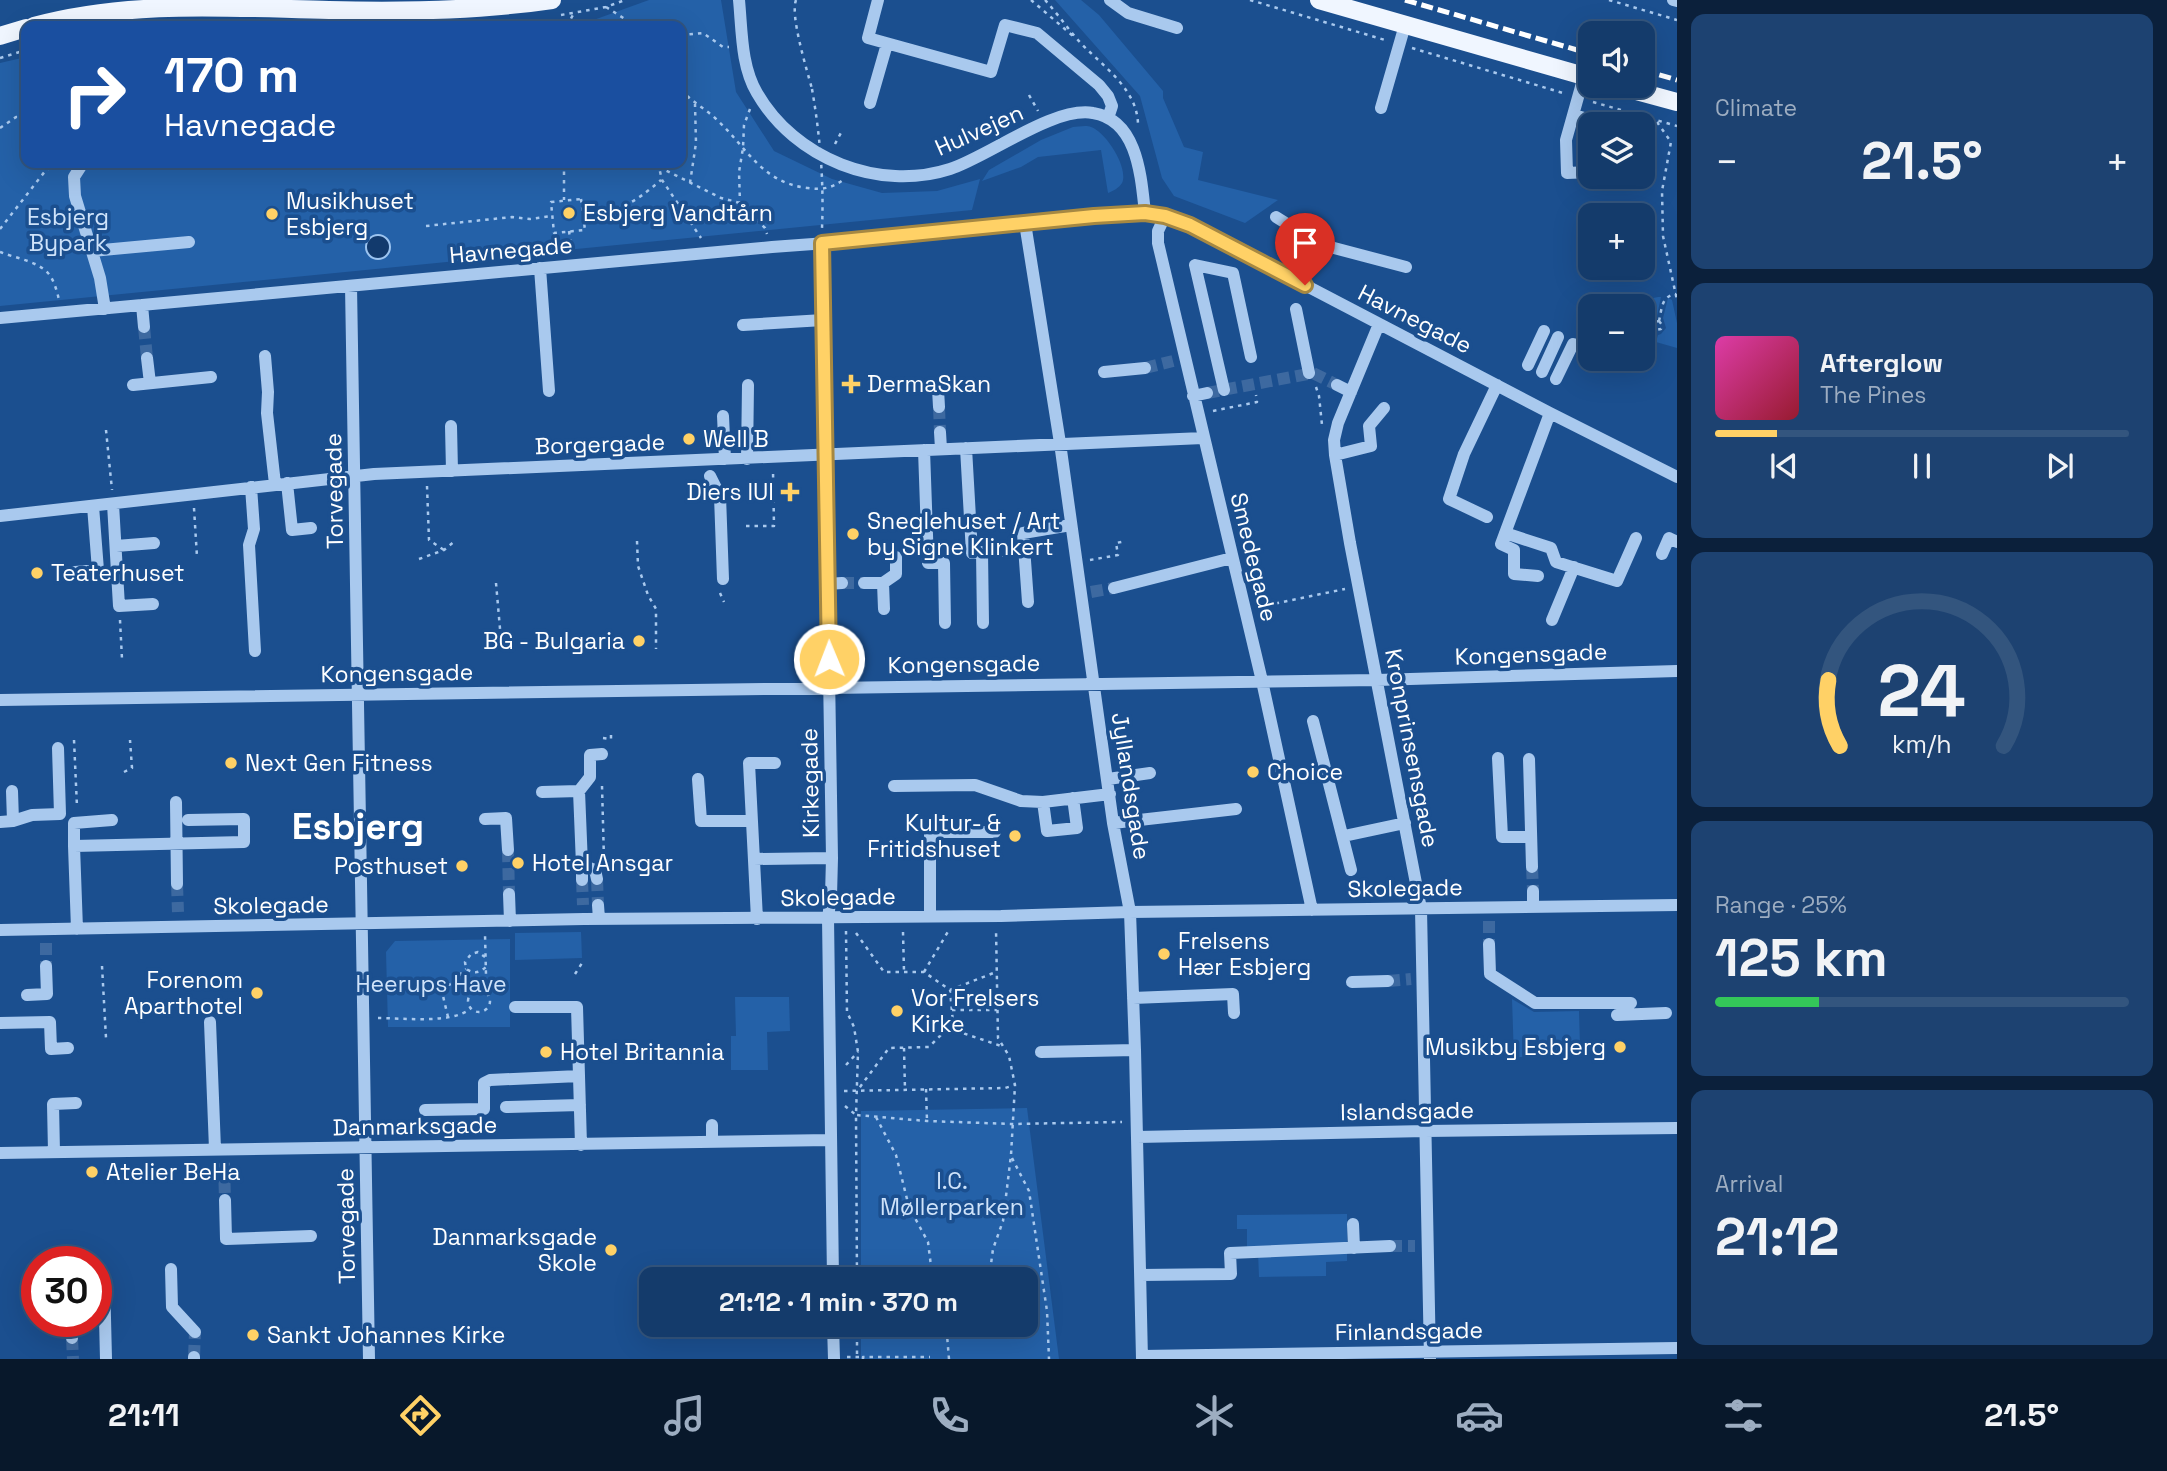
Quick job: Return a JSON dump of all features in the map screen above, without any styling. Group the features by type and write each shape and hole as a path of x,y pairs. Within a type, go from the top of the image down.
{"main road":[{"path":"60,21 108,12 186,3 394,5 442,11 498,8 552,0"},
{"path":"1319,0 1578,74"},
{"path":"0,36 21,30"},
{"path":"1655,96 1677,102"}],"street":[{"name":"Hulvejen","path":"739,0 743,48 757,93 780,124 802,143 828,159 850,168 887,176 925,175 973,160 1044,123 1073,113 1093,113 1108,118"},
{"path":"878,0 868,38 991,72 1005,25 1037,33 1103,90 1112,106 1108,118 1124,129 1131,143 1140,177 1145,213"},
{"path":"1110,0 1128,13 1177,28"},
{"path":"1381,108 1405,25"},
{"path":"870,103 887,44"},
{"path":"1578,98 1566,140 1567,173 1578,173"},
{"path":"1574,115 1578,116"},
{"path":"80,168 74,177 75,196 92,251 105,309"},
{"name":"Havnegade","path":"0,318 1145,213 1165,216 1190,225 1677,477"},
{"name":"Smedegade","path":"1165,216 1158,231 1158,243 1179,359 1193,396 1245,610 1312,910"},
{"path":"1276,217 1319,244 1406,267"},
{"name":"Jyllandsgade","path":"1026,223 1076,562 1085,594 1113,823 1130,912 1142,1358"},
{"path":"92,251 189,242"},
{"name":"Kirkegade","path":"822,243 832,858 828,918 833,1267"},
{"path":"1224,390 1195,265 1233,273 1251,357"},
{"path":"540,268 549,391"},
{"name":"Torvegade","path":"351,286 348,475 358,695 369,1359"},
{"path":"142,305 144,327"},
{"path":"1300,311 1311,378"},
{"path":"743,325 823,320"},
{"name":"Kronprinsensgade","path":"1378,324 1334,440 1359,586 1421,908 1417,979 1426,1131 1421,1246 1429,1355"},
{"path":"1546,373 1562,339 1546,373"},
{"path":"265,356 267,412 292,530 311,528"},
{"path":"147,358 150,383"},
{"path":"1104,372 1145,368"},
{"path":"133,385 211,377"},
{"path":"747,459 748,385"},
{"path":"1337,385 1351,392"},
{"path":"1486,517 1449,499 1464,454 1497,385"},
{"path":"938,388 939,407"},
{"path":"1193,396 1208,393"},
{"path":"1335,455 1371,446 1369,426 1384,408"},
{"path":"1538,576 1514,574 1514,550 1501,544 1550,413"},
{"path":"722,459 723,416"},
{"path":"446,426 448,471"},
{"path":"940,432 941,449"},
{"name":"Borgergade","path":"0,516 348,475 1203,438"},
{"path":"719,439 722,459"},
{"path":"966,448 972,553 1014,550"},
{"path":"924,450 928,563 944,563 945,623"},
{"path":"710,476 720,496 723,579"},
{"path":"251,487 254,529 249,545 256,651"},
{"path":"113,504 119,606 153,604"},
{"path":"64,573 98,570 93,506"},
{"path":"1028,602 1023,533 1071,525"},
{"path":"1505,533 1551,548 1556,562 1617,581 1636,538"},
{"path":"1662,554 1669,538 1677,542"},
{"path":"116,546 154,542"},
{"path":"982,552 983,623"},
{"path":"864,583 883,583 896,574 896,557"},
{"path":"1114,588 1232,558"},
{"path":"1552,620 1574,567"},
{"path":"827,584 842,583"},
{"path":"883,583 884,609"},
{"name":"Kongensgade","path":"0,700 1377,680 1677,671"},
{"path":"1313,721 1351,870"},
{"path":"12,791 7,821 33,815 60,814 58,748"},
{"path":"582,880 579,791 590,777 590,755 602,754"},
{"path":"1498,758 1502,837 1531,837"},
{"path":"1529,759 1532,867"},
{"path":"757,919 749,763 775,763"},
{"path":"1108,779 1150,773"},
{"path":"698,779 701,821 752,821"},
{"path":"894,786 975,785 1021,802 1110,794"},
{"path":"542,792 579,791"},
{"path":"1044,802 1046,831 1077,828 1073,798"},
{"path":"176,802 177,884"},
{"path":"1113,823 1236,809"},
{"path":"485,819 506,818 508,850"},
{"path":"74,846 244,842 244,819 188,820"},
{"path":"77,929 74,823 112,820"},
{"path":"1343,836 1405,823"},
{"path":"929,916 930,832 995,831"},
{"path":"754,859 832,858"},
{"path":"582,866 601,874"},
{"path":"1533,891 1533,907"},
{"path":"509,894 510,921"},
{"path":"583,905 584,919"},
{"path":"598,905 599,919"},
{"name":"Skolegade","path":"0,930 45,936 77,929 584,919 845,918 1421,908 1489,914 1533,907 1677,905"},
{"path":"178,912 179,927"},
{"path":"1489,944 1490,974 1535,1003 1631,1003"},
{"path":"27,995 47,995 46,966"},
{"path":"1352,982 1388,981"},
{"path":"1133,998 1233,994 1234,1013"},
{"path":"515,1007 577,1007 581,1145"},
{"path":"1618,1015 1666,1013"},
{"path":"210,1021 219,1149 224,1163"},
{"path":"0,1023 50,1022 51,1049 68,1048"},
{"path":"1041,1052 1135,1050"},
{"path":"425,1110 484,1109 484,1083 490,1080 579,1076"},
{"path":"54,1152 53,1104 75,1103"},
{"path":"506,1107 580,1105"},
{"path":"712,1125 712,1142"},
{"name":"Islandsgade","path":"1137,1138 1677,1128"},
{"name":"Danmarksgade","path":"0,1153 831,1140"},
{"path":"225,1200 226,1240 311,1236"},
{"path":"1353,1224 1354,1248"},
{"path":"1140,1275 1231,1274 1230,1253 1390,1246"},
{"path":"171,1269 172,1307 195,1332"},
{"path":"105,1337 106,1359"},
{"path":"833,1337 834,1359"},
{"name":"Finlandsgade","path":"1142,1358 1429,1355 1677,1348"}],"path":[{"path":"794,0 820,137 822,228"},
{"path":"1031,0 1076,38 1045,0"},
{"path":"1250,0 1677,126"},
{"path":"1609,0 1677,20"},
{"path":"606,7 628,21"},
{"path":"570,21 575,13"},
{"path":"686,35 703,33 723,47 743,48"},
{"path":"0,58 21,52"},
{"path":"740,203 739,172 744,125 757,93"},
{"path":"686,95 714,117 768,174 788,185 834,187 844,179 850,168"},
{"path":"690,183 696,143 695,104"},
{"path":"0,128 16,117 21,117"},
{"path":"1657,121 1671,142 1662,191 1663,236 1677,300"},
{"path":"0,229 50,168"},
{"path":"564,168 564,200"},
{"path":"659,168 662,180 712,253"},
{"path":"663,168 721,198 740,203 765,228 772,247"},
{"path":"583,214 623,208 662,180"},
{"path":"582,198 584,230 554,233 551,202 564,200 582,198"},
{"path":"426,226 512,217 530,219 552,216"},
{"path":"569,231 571,247"},
{"path":"0,252 34,264 48,273 59,300"},
{"path":"1655,334 1656,330 1661,329 1659,321 1664,299 1675,294"},
{"path":"1311,378 1319,396"},
{"path":"1212,411 1257,402 1256,395"},
{"path":"106,430 113,504"},
{"path":"746,526 774,526 773,457"},
{"path":"426,472 429,540 444,550"},
{"path":"193,494 197,557"},
{"path":"419,559 444,550 455,541"},
{"path":"637,541 638,566 648,596 656,610 656,649"},
{"path":"1076,562 1118,555 1116,542 1126,541"},
{"path":"496,583 501,640"},
{"path":"1245,610 1359,586"},
{"path":"119,606 122,659"},
{"path":"601,874 601,738 611,739 611,733"},
{"path":"74,740 78,822"},
{"path":"124,772 132,768 130,740"},
{"path":"924,972 956,916"},
{"path":"991,1267 993,1249 1003,1221 1011,1155 1015,1085 1009,1056 998,1038 996,916"},
{"path":"903,917 904,971"},
{"path":"845,918 884,972 924,972 950,990 953,1023 929,1047 889,1048 857,1091"},
{"path":"845,918 847,1012 854,1027 858,1052 857,1267"},
{"path":"481,990 486,975 485,922"},
{"path":"466,969 465,962 471,954 478,952 486,957"},
{"path":"575,974 584,960"},
{"path":"102,966 106,1038"},
{"path":"466,969 480,972 486,967"},
{"path":"449,1017 443,996 444,988 466,969"},
{"path":"950,990 997,972"},
{"path":"450,983 458,983 472,992"},
{"path":"481,990 489,996 491,1003 486,1010 478,1013 470,1009 467,998 472,992 481,990"},
{"path":"364,1018 449,1017 464,1014 470,1009"},
{"path":"952,1010 997,1010"},
{"path":"948,1028 1004,1047"},
{"path":"904,1048 905,1090"},
{"path":"830,1092 1005,1088 1015,1085"},
{"path":"926,1089 928,1121"},
{"path":"830,1092 856,1115 876,1117 1012,1124 1137,1122"},
{"path":"876,1117 896,1155 909,1208 928,1242 931,1267"},
{"path":"1011,1155 1029,1191 1047,1311 1049,1359"},
{"path":"857,1337 857,1358 930,1357"},
{"path":"947,1337 949,1359"}],"green space":[{"name":"Esbjerg Bypark","path":"649,0 721,0 736,92 774,151 832,179 882,193 937,191 980,179 972,210 0,306 0,63 21,58 21,168 686,168 686,21 591,21"},
{"path":"1055,0 1081,0 1099,15 1163,91 1163,98 1184,147 1203,152 1198,180 1278,200 1245,223 1174,196 1162,178 1140,96"},
{"path":"1084,126 1097,130 1115,151 1123,176 1118,188 1108,193 1101,150 1038,157 1021,167 982,181 989,170 1041,140 1073,127"},
{"path":"1661,297 1655,318 1655,298"},
{"path":"1668,298 1672,300 1677,323 1677,348 1656,342 1658,335 1666,328 1663,318"},
{"path":"581,932 582,958 515,960 515,933"},
{"name":"Heerups Have","path":"510,939 510,1027 388,1027 386,952 395,941"},
{"path":"735,997 789,997 790,1031 767,1032 768,1070 731,1070 731,1036 736,1036"},
{"path":"1512,999 1534,1012 1579,1011 1580,1046 1568,1046 1568,1050 1514,1058"},
{"name":"I.C. Møllerparken","path":"1027,1108 1059,1359 861,1359 861,1337 1038,1337 1038,1267 861,1267 861,1111"},
{"path":"1347,1214 1347,1246 1247,1247 1247,1229 1237,1229 1237,1215"},
{"path":"1347,1251 1347,1261 1326,1262 1326,1276 1259,1277 1258,1252"}],"shaded area":[{"path":"378,235 387,238 390,247 387,256 378,259 369,256 366,247 369,238"}],"tunnel":[{"path":"144,327 147,358"},
{"path":"1145,368 1173,361"},
{"path":"1207,393 1313,373 1337,385"},
{"path":"939,407 940,432"},
{"path":"842,583 864,583"},
{"path":"1091,592 1114,588"},
{"path":"508,850 509,894"},
{"path":"1532,867 1533,891"},
{"path":"597,879 598,905"},
{"path":"582,880 583,905"},
{"path":"177,884 178,912"},
{"path":"1489,921 1489,944"},
{"path":"46,943 46,966"},
{"path":"1388,981 1411,979"},
{"path":"224,1163 225,1200"},
{"path":"1390,1246 1415,1246"},
{"path":"194,1357 195,1332"},
{"path":"72,1338 73,1359"}],"railway":[{"path":"1405,0 1578,50"},
{"path":"1655,74 1677,80"}],"place":[{"name":"Esbjerg Vandtårn","path":"569,213"},
{"name":"Musikhuset Esbjerg","path":"272,214"},
{"name":"DermaSkan","path":"851,384"},
{"name":"Well B","path":"689,439"},
{"name":"Diers IUI","path":"790,492"},
{"name":"Sneglehuset / Art by Signe Klinkert","path":"853,534"},
{"name":"Teaterhuset","path":"37,573"},
{"name":"BG - Bulgaria","path":"639,641"},
{"name":"Next Gen Fitness","path":"231,763"},
{"name":"Choice","path":"1253,772"},
{"name":"Kultur- & Fritidshuset","path":"1015,836"},
{"name":"Hotel Ansgar","path":"518,863"},
{"name":"Posthuset","path":"462,866"},
{"name":"Frelsens Hær Esbjerg","path":"1164,954"},
{"name":"Forenom Aparthotel","path":"257,993"},
{"name":"Vor Frelsers Kirke","path":"897,1011"},
{"name":"Musikby Esbjerg","path":"1620,1047"},
{"name":"Hotel Britannia","path":"546,1052"},
{"name":"Atelier BeHa","path":"92,1172"},
{"name":"Danmarksgade Skole","path":"611,1250"},
{"name":"Sankt Johannes Kirke","path":"253,1335"}],"district":[{"name":"Esbjerg","path":"358,826"}],"route":[{"path":"829,659 822,243 1145,213 1165,216 1190,225 1305,285"}]}
